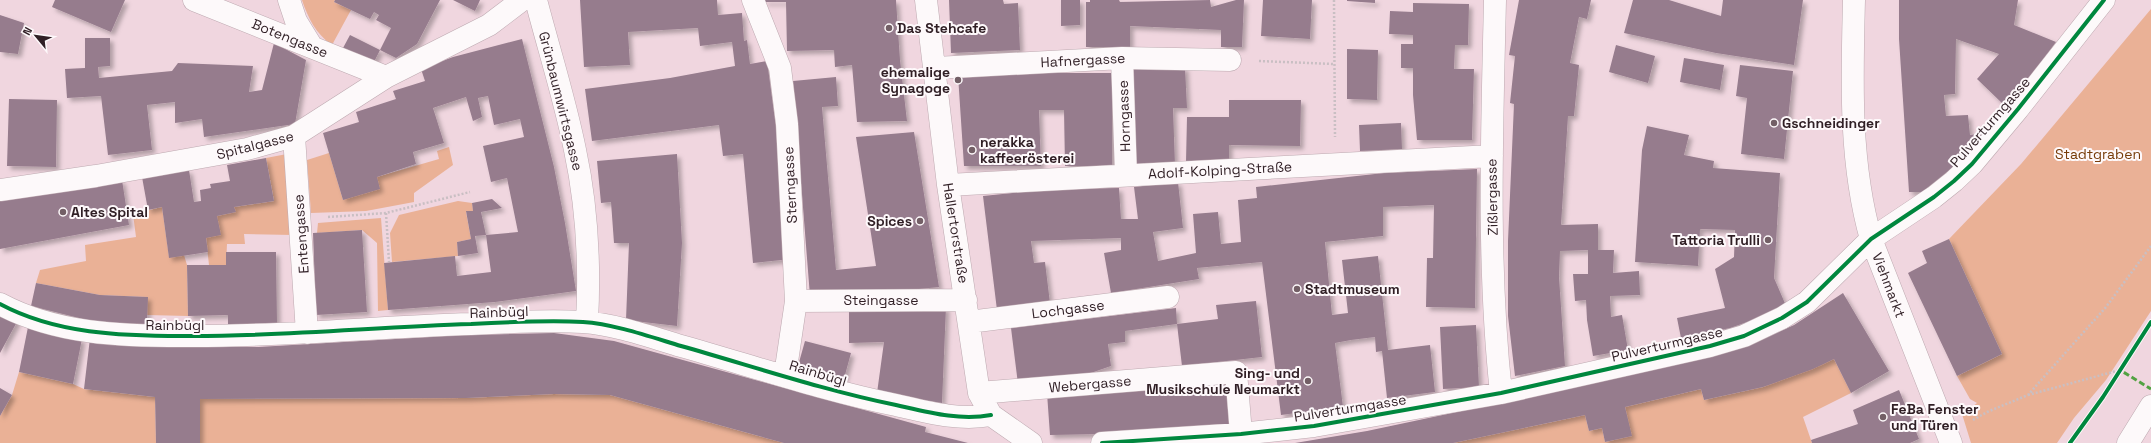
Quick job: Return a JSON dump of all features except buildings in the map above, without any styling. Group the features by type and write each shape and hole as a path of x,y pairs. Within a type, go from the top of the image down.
{"street":[{"name":"Botengasse","path":"194,0 386,77"},
{"path":"289,0 301,32 312,47"},
{"name":"Spitalgasse","path":"0,190 96,176 247,149 294,136 386,77 489,24 522,0"},
{"name":"Grünbaumwirtsgasse","path":"536,0 576,151 587,250 589,290 587,322"},
{"name":"Sterngasse","path":"753,0 780,68 787,124 796,301 785,375"},
{"name":"Hallertorstraße","path":"926,0 936,68 948,185 979,392 991,415 1031,443"},
{"name":"Zißlergasse","path":"1495,0 1492,156 1496,345 1501,393"},
{"name":"Viehmarkt","path":"1854,0 1855,133 1858,182 1863,209 1871,239 1951,443"},
{"name":"Pulverturmgasse","path":"1102,443 1241,434 1314,426 1501,393 1710,346 1744,336 1782,318 1807,302 1871,239 1934,197 1972,164 2018,109 2104,0"},
{"name":"Hafnergasse","path":"936,68 1122,58 1230,60"},
{"name":"Horngasse","path":"1122,58 1126,175"},
{"name":"Entengasse","path":"294,136 307,333"},
{"name":"Adolf-Kolping-Straße","path":"948,185 1335,163 1492,156"},
{"name":"Lochgasse","path":"969,322 1168,297"},
{"name":"Steingasse","path":"796,301 966,300"},
{"name":"Rainbügl","path":"0,304 27,317 45,323 129,336 215,336 307,333 504,322 587,322 660,340 835,390 931,413 972,418 991,415"},
{"name":"Webergasse","path":"979,392 1236,372 1241,434"},
{"path":"2128,443 2151,406"}],"path":[{"path":"1334,0 1335,163"},
{"path":"1230,60 1334,64"},
{"path":"300,217 342,217 386,213 470,192"},
{"path":"386,213 389,262"},
{"path":"2028,395 2106,307 2151,246"},
{"path":"1970,423 1987,412 2028,395 2120,370 2124,364"}],"green space":[{"path":"302,0 335,0 334,2 351,10 332,45 321,36 313,25"},
{"name":"Stadtgraben","path":"2151,9 2151,311 2106,380 2074,418 2057,443 1971,443 1962,414 1977,403 1970,399 1957,376 2002,354 1949,239 2021,164"},
{"path":"449,147 453,165 414,193 414,202 366,211 311,213 307,160 329,153 343,200 377,177 439,159 437,151"},
{"path":"287,154 293,235 244,234 245,244 227,244 226,265 209,265 206,238 217,216 235,212 234,207 274,201 266,158"},
{"path":"458,201 472,203 473,211 466,212 471,239 457,242 458,256 392,262 390,233 399,215"},
{"path":"162,207 169,257 184,255 187,265 188,316 147,315 147,297 100,295 36,283 40,270 86,261 85,245 136,237 133,214"},
{"path":"381,218 388,310 378,311 377,243 362,230 317,233 318,223"},
{"path":"1834,359 1851,393 1803,417 1812,443 1453,443 1585,415 1589,431 1602,428 1605,442 1631,436 1625,407 1701,389 1704,400 1763,387"},
{"path":"19,372 73,384 84,389 155,397 156,443 0,443 0,416 12,395"},
{"path":"554,394 610,395 784,443 200,443 200,399 466,398"}],"marked path":[{"path":"2118,374 2120,370 2151,389"}],"cycle path":[{"path":"1102,443 1241,434 1314,426 1501,393 1710,346 1744,336 1782,318 1807,302 1871,239 1934,197 1954,181 1972,164 2018,109 2104,0"},
{"path":"0,304 21,314 44,322 89,331 136,335 219,336 435,325 569,321 595,323 632,331 869,399 943,415 967,417 991,415"},
{"path":"2070,443 2103,397 2151,322"}],"place":[{"name":"Das Stehcafe","path":"889,28"},
{"name":"ehemalige Synagoge","path":"958,80"},
{"name":"Gschneidinger","path":"1774,123"},
{"name":"nerakka kaffeerösterei","path":"972,150"},
{"name":"Altes Spital","path":"63,212"},
{"name":"Spices","path":"920,221"},
{"name":"Tattoria Trulli","path":"1768,240"},
{"name":"Stadtmuseum","path":"1297,289"},
{"name":"Sing- und Musikschule Neumarkt","path":"1308,381"},
{"name":"FeBa Fenster und Türen","path":"1883,417"}]}
